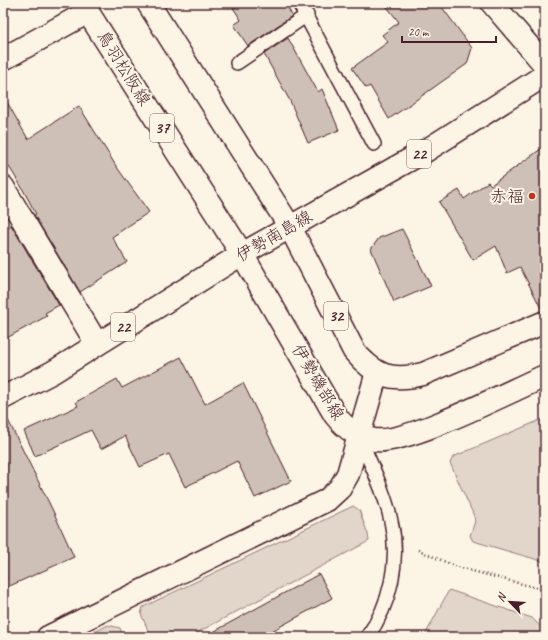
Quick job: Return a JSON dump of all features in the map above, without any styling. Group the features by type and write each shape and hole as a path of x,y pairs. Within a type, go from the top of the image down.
{"main road":[{"path":"148,3 290,227"},
{"path":"492,3 545,65"},
{"path":"3,59 85,7"},
{"name":"鳥羽松阪線","path":"85,7 242,254"},
{"name":"伊勢南島線","path":"3,398 53,372 242,254 427,150 545,75"},
{"path":"3,188 97,344"},
{"name":"32","path":"290,227 354,351 366,366 377,372 405,378 423,374 545,322"},
{"name":"伊勢磯部線","path":"242,254 335,415 343,425 359,436 375,440 392,439 437,424 545,376"},
{"path":"48,637 327,500 340,488 348,474 377,372"}],"lane":[{"path":"299,3 307,15 374,144"},
{"path":"238,63 307,15"},
{"path":"359,436 386,501 394,541 392,580 387,600 379,618 367,637"}],"path":[{"path":"394,541 457,566 545,590"}],"shaded area":[{"path":"545,418 545,562 473,541 470,536 475,521 474,516 450,463 453,457"},
{"path":"353,506 359,510 369,541 189,637 151,637 141,614 143,607"},
{"path":"449,590 532,618 542,628 541,635 536,637 424,637"},
{"path":"108,625 120,628 123,637 85,637"}],"building":[{"path":"230,3 286,3 292,16 248,46 234,25 241,20"},
{"path":"384,3 439,3 472,48 467,64 389,119 370,86 366,88 352,68 388,42 382,35 399,22"},
{"path":"288,38 318,92 322,89 339,130 308,143 290,101 264,54"},
{"path":"3,95 28,139 79,106 116,166 149,212 112,237 127,262 80,292 34,215 36,214 3,157"},
{"path":"545,146 545,310 542,310 520,267 507,273 496,246 473,260 439,202 459,190 464,199 488,182 491,185"},
{"path":"11,225 59,305 45,313 47,316 3,340 3,230"},
{"path":"402,229 431,286 394,302 371,249 379,238"},
{"path":"181,357 205,404 243,383 291,481 255,498 237,461 185,487 169,454 140,467 125,436 101,449 91,430 35,456 24,431 78,406 76,402 117,379 122,388"},
{"path":"3,410 74,557 3,589"},
{"path":"319,574 332,598 261,637 204,637"}],"place":[{"name":"赤福","path":"532,196"}]}
